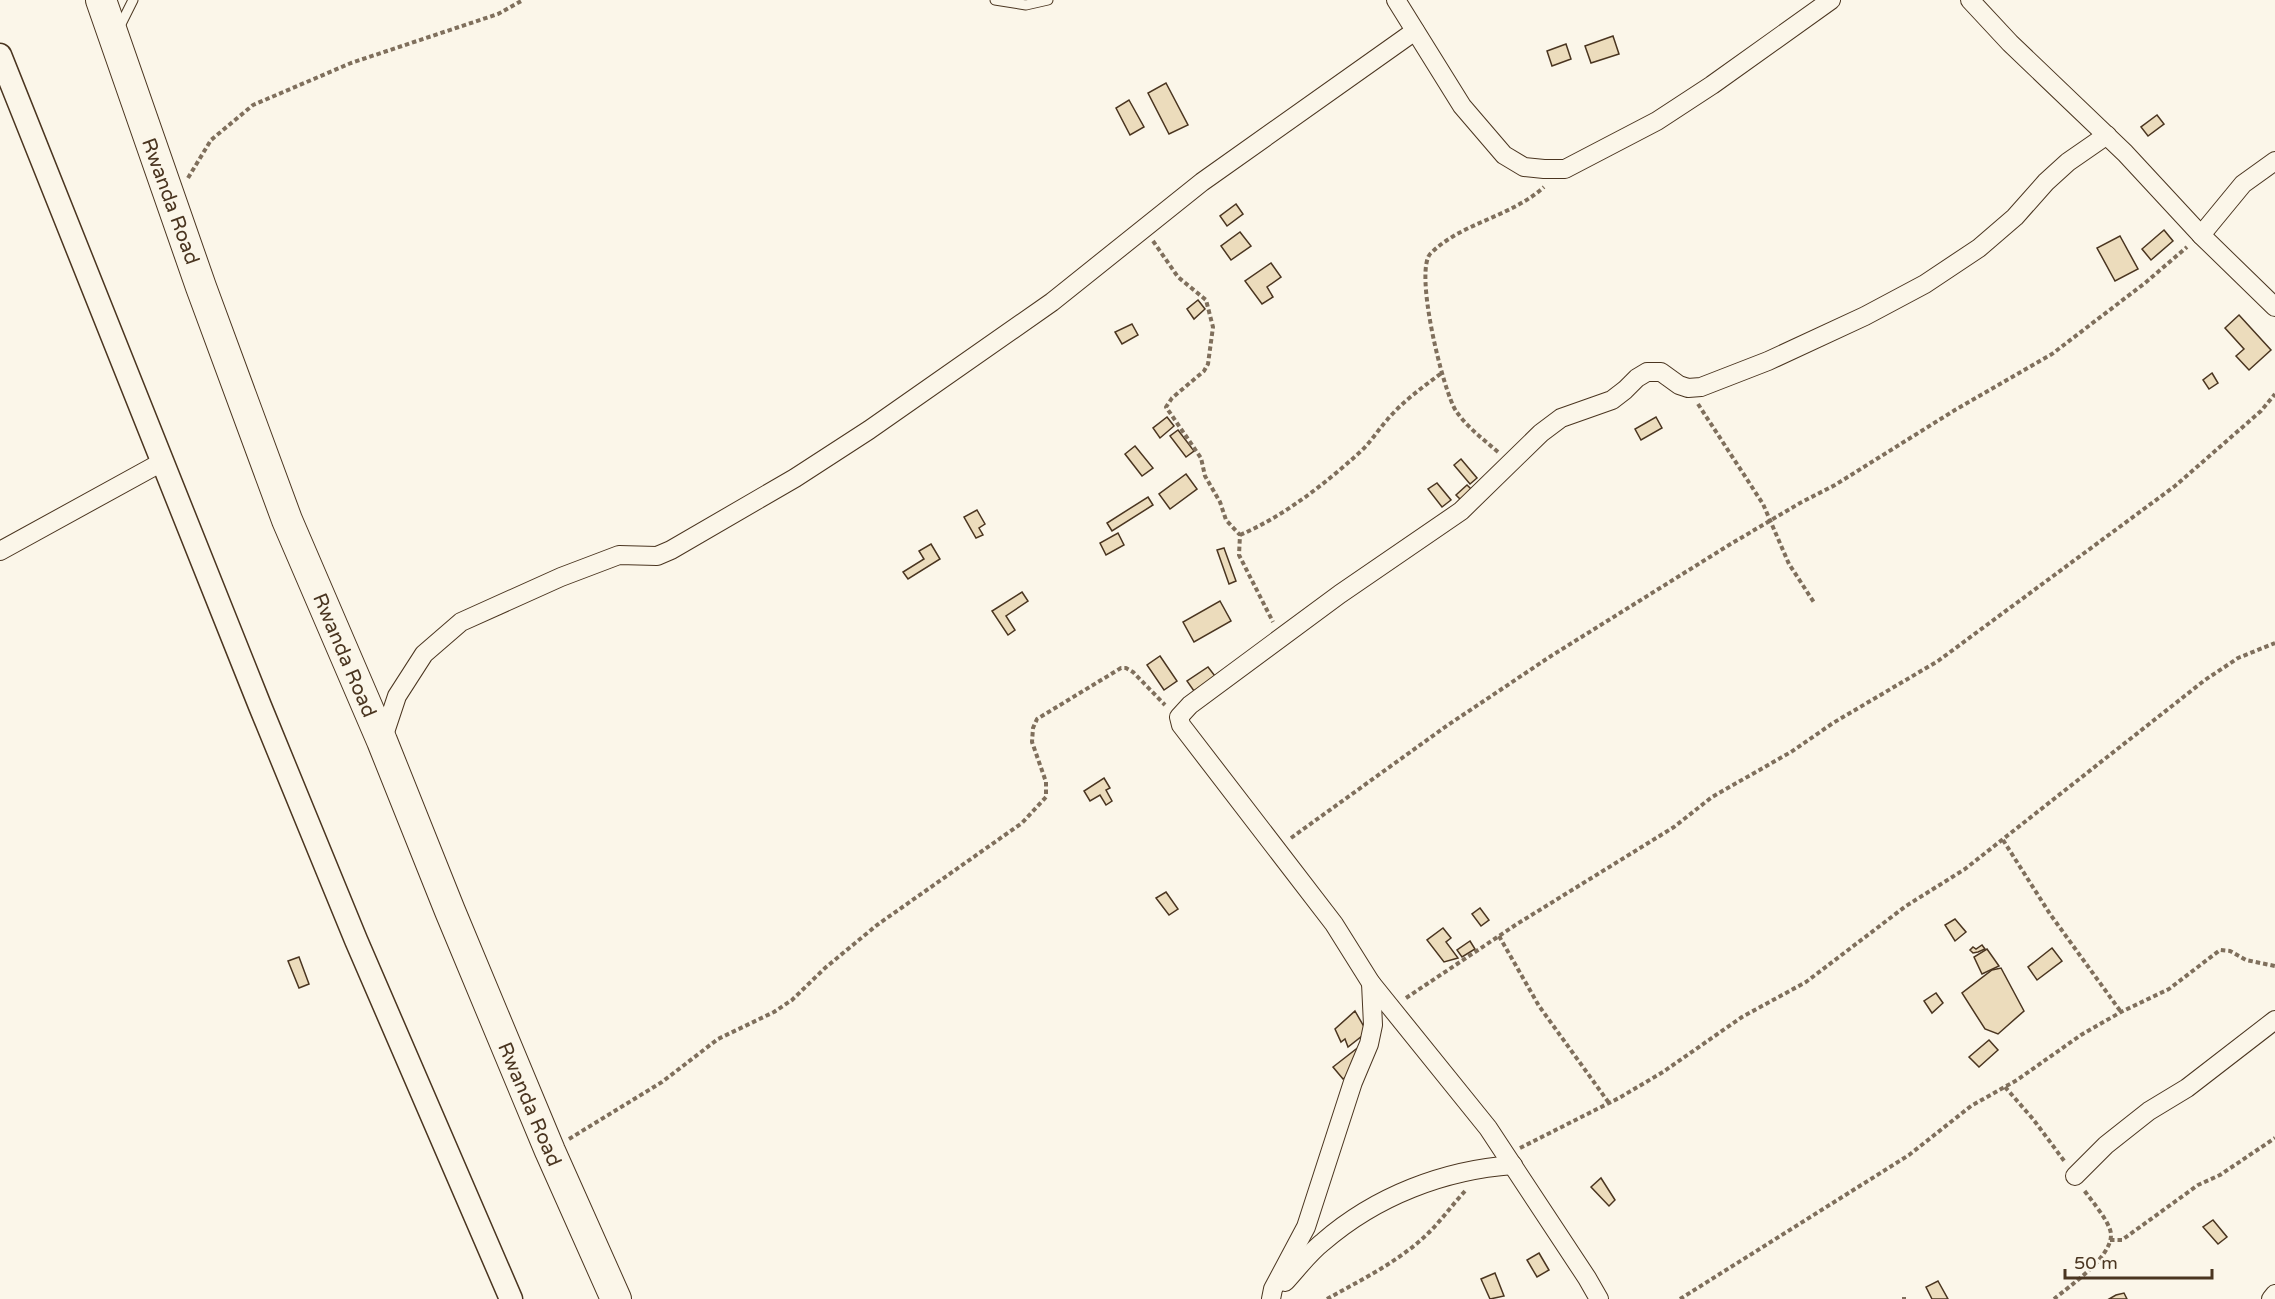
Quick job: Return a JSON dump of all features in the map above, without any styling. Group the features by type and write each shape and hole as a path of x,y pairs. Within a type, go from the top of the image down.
{"highway":[{"name":"Rwanda Road","path":"101,0 172,204 287,520 382,741 550,1151 616,1299"}],"street":[{"path":"1396,0 1462,106 1504,155 1524,167 1544,170 1565,169 1657,122 1831,0"},
{"path":"1970,0 2010,43 2160,188 2201,235 2275,307"},
{"path":"382,741 397,696 424,654 461,622 561,577 619,555 657,556 732,516 860,436 1042,309 1202,182 1415,31"},
{"path":"0,55 356,940 511,1299"},
{"path":"1599,1299 1587,1278 1505,1162 1488,1128 1371,983 1334,924 1181,725 1179,717 1190,705 1340,594 1461,511 1541,433 1561,418 1612,400 1647,372 1661,372 1679,386 1701,387 1768,361 1865,316 1925,284 1979,248 2016,217 2046,182 2068,162 2107,135"},
{"path":"2201,235 2243,184 2275,161"},
{"path":"0,551 162,462"},
{"path":"1271,1298 1273,1289 1306,1227 1353,1082 1370,1044 1373,1025 1371,983"},
{"path":"2075,1176 2106,1145 2149,1111 2195,1081 2275,1020"},
{"path":"1271,1298 1322,1243 1352,1219 1380,1202 1438,1178 1505,1162"},
{"path":"2271,1299 2275,1294"}],"lane":[{"path":"114,38 133,0"},
{"path":"995,0 1026,5 1048,0"}],"path":[{"path":"172,204 211,140 253,105 351,63 498,14 523,0"},
{"path":"1512,463 1466,424 1454,409 1427,312 1424,270 1428,255 1443,242 1505,213 1541,190 1565,169"},
{"path":"1144,227 1178,278 1206,300 1213,327 1208,364 1204,371 1172,398 1166,407 1201,458 1205,476 1220,502 1226,520 1240,534 1239,555 1269,616 1284,637"},
{"path":"1276,849 1419,745 1551,656 1800,503 1835,485 1955,410 2052,354 2145,283 2201,235"},
{"path":"1240,534 1260,526 1324,482 1362,451 1388,419 1416,391 1443,372"},
{"path":"1688,388 1751,485 1771,521 1789,564 1815,604"},
{"path":"1391,1008 1499,936 1674,827 1712,797 1791,752 1833,723 1938,661 2175,486 2261,411 2275,394"},
{"path":"1327,1299 1390,1263 1421,1240 1447,1215 1464,1192 1484,1173 1663,1072 1742,1017 1806,982 1906,906 1965,869 2205,680 2238,658 2275,643"},
{"path":"550,1151 662,1082 718,1039 765,1017 792,1000 825,968 877,925 1022,823 1046,797 1046,783 1032,742 1033,728 1037,718 1110,674 1126,668 1179,717"},
{"path":"2003,840 2050,914 2121,1012"},
{"path":"1499,936 1539,1006 1609,1103"},
{"path":"1680,1299 1909,1155 1971,1106 2017,1080 2081,1035 2121,1012 2169,989 2220,950 2230,951 2246,960 2275,966"},
{"path":"2110,1240 2122,1240 2198,1185 2220,1175 2275,1138"}],"building":[{"path":"1613,36 1619,54 1591,63 1585,46"},
{"path":"1566,44 1571,59 1552,66 1547,51"},
{"path":"1166,83 1188,125 1169,134 1148,93"},
{"path":"1129,100 1144,127 1130,135 1116,108"},
{"path":"2157,115 2164,124 2148,136 2141,127"},
{"path":"1236,204 1243,214 1227,226 1220,216"},
{"path":"2164,230 2173,241 2151,260 2142,249"},
{"path":"1240,232 1251,246 1231,260 1221,246"},
{"path":"2120,236 2138,269 2115,281 2097,248"},
{"path":"1271,263 1281,277 1267,287 1273,297 1262,304 1245,281"},
{"path":"1198,300 1205,309 1194,319 1187,309"},
{"path":"2239,315 2271,350 2249,370 2236,356 2244,349 2225,328"},
{"path":"1132,324 1138,335 1122,344 1115,332"},
{"path":"2212,373 2218,383 2209,389 2203,380"},
{"path":"1167,417 1174,426 1160,438 1153,428"},
{"path":"1656,417 1662,428 1641,440 1635,429"},
{"path":"1178,430 1194,451 1186,457 1170,436"},
{"path":"1135,446 1153,468 1142,476 1125,454"},
{"path":"1461,459 1477,478 1470,484 1454,465"},
{"path":"1186,474 1197,489 1170,509 1159,494"},
{"path":"1437,483 1451,500 1442,507 1428,489"},
{"path":"1467,485 1475,493 1464,503 1456,495"},
{"path":"1148,497 1153,505 1112,531 1107,523"},
{"path":"977,510 985,524 979,528 983,535 976,538 964,517"},
{"path":"1118,533 1124,545 1106,555 1100,543"},
{"path":"931,544 940,559 908,579 903,572 924,559 919,551"},
{"path":"1224,548 1236,581 1229,584 1217,550"},
{"path":"1022,592 1028,601 1006,616 1015,630 1008,635 992,611"},
{"path":"1220,601 1231,621 1194,642 1183,622"},
{"path":"1160,656 1177,681 1164,690 1147,665"},
{"path":"1208,667 1215,676 1194,691 1187,681"},
{"path":"1104,778 1110,788 1106,790 1112,801 1106,805 1100,795 1090,801 1084,791"},
{"path":"1166,892 1178,909 1169,915 1156,898"},
{"path":"1480,908 1489,920 1481,926 1472,914"},
{"path":"1955,919 1966,932 1955,941 1945,925"},
{"path":"1443,928 1451,938 1446,942 1458,958 1444,962 1427,940"},
{"path":"1470,941 1475,949 1462,957 1457,950"},
{"path":"1982,945 1985,949 1973,953 1970,950 1973,947 1976,949"},
{"path":"2052,948 2062,961 2037,980 2028,967"},
{"path":"1987,949 1999,966 1982,974 1974,957"},
{"path":"299,957 309,984 299,988 288,961"},
{"path":"2001,968 2024,1011 1998,1034 1985,1029 1962,993 1992,970"},
{"path":"1936,993 1943,1003 1932,1013 1924,1001"},
{"path":"1355,1011 1367,1032 1348,1047 1345,1039 1341,1042 1335,1029"},
{"path":"1989,1040 1998,1050 1979,1067 1969,1057"},
{"path":"1360,1046 1370,1058 1343,1079 1333,1067"},
{"path":"1601,1178 1615,1200 1609,1206 1591,1187"},
{"path":"2213,1220 2227,1237 2218,1244 2203,1227"},
{"path":"1539,1253 1549,1270 1537,1277 1527,1260"},
{"path":"1495,1273 1504,1296 1490,1299 1481,1279"},
{"path":"1938,1281 1948,1299 1932,1299 1926,1287"},
{"path":"2124,1293 2127,1299 2109,1299 2116,1295"}]}
